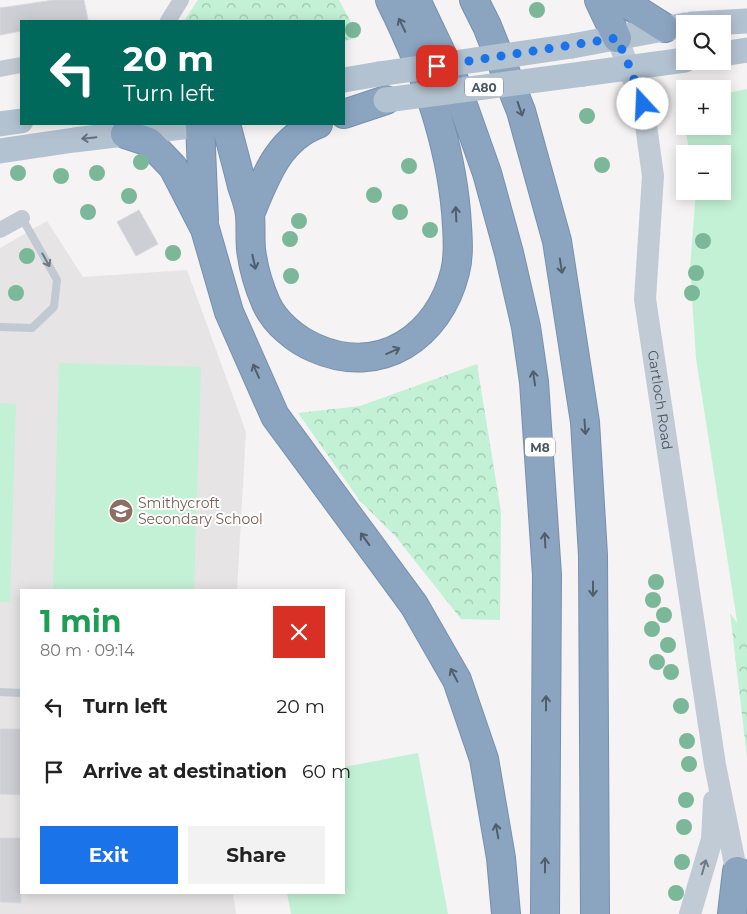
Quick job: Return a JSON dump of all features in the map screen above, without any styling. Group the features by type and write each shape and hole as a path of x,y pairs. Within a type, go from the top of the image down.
{"highway":[{"path":"208,125 250,214 251,250 258,282 267,305 284,327 304,343 345,358 368,358 388,354 408,344 440,310 450,290 456,270 458,243 456,208 437,116 409,40 390,0"},
{"name":"M8","path":"416,0 454,80 487,173 522,309 534,382 547,575 545,914"},
{"path":"474,0 487,26 521,110 557,241 585,422 593,555 595,914"},
{"path":"599,0 617,38"},
{"path":"621,0 675,27"},
{"path":"345,113 382,87"},
{"path":"205,229 208,125"},
{"path":"250,214 270,165 295,137 316,125"},
{"path":"125,134 149,142 173,166 205,229 229,312 276,416 414,605 457,680 484,759 501,858 506,914"},
{"path":"732,914 737,871"}],"main road":[{"path":"731,22 747,21"},
{"name":"A80","path":"345,105 382,87 572,46 675,27"},
{"name":"Gartloch Road","path":"617,38 643,104 653,176 645,299 715,765 744,914"},
{"path":"731,53 747,50"},
{"name":"A80","path":"345,80 382,87 583,74 676,61"},
{"path":"0,124 20,121"},
{"path":"0,151 200,125"},
{"name":"Gartloch Road","path":"690,914 712,839 715,765"}],"street":[{"path":"169,20 181,0"},
{"path":"0,69 20,65"},
{"path":"0,230 22,218"}],"lane":[{"path":"0,327 32,328 54,307 57,280 22,218"},
{"path":"0,692 20,693"}],"shaded area":[{"name":"Smithycroft Secondary School","path":"47,221 83,277 187,270 246,432 237,589 20,589 20,894 233,894 236,914 0,914 0,248"}],"green space":[{"path":"198,0 339,0 359,37 345,41 345,20 185,20"},
{"path":"747,89 747,685 696,358 690,268 695,200 731,200 731,145 688,145 686,135 731,135 731,92"},
{"path":"59,363 201,367 194,589 53,589"},
{"path":"477,364 501,512 500,620 461,619 396,537 360,501 298,413 360,406"},
{"path":"0,403 16,404 10,602 0,602"},
{"path":"730,613 747,636 747,757"},
{"path":"418,753 448,914 291,914 287,894 345,894 345,767"}],"building":[{"path":"54,0 84,0 88,20 20,20 20,31 0,35 0,8"},
{"path":"139,210 158,244 136,256 117,222"},
{"path":"0,729 20,729 20,795 0,794"},
{"path":"0,838 20,838 21,903 0,902"}],"place":[{"name":"Smithycroft Secondary School","path":"121,511"}],"route":[{"path":"437,66 617,38 643,104"}]}
